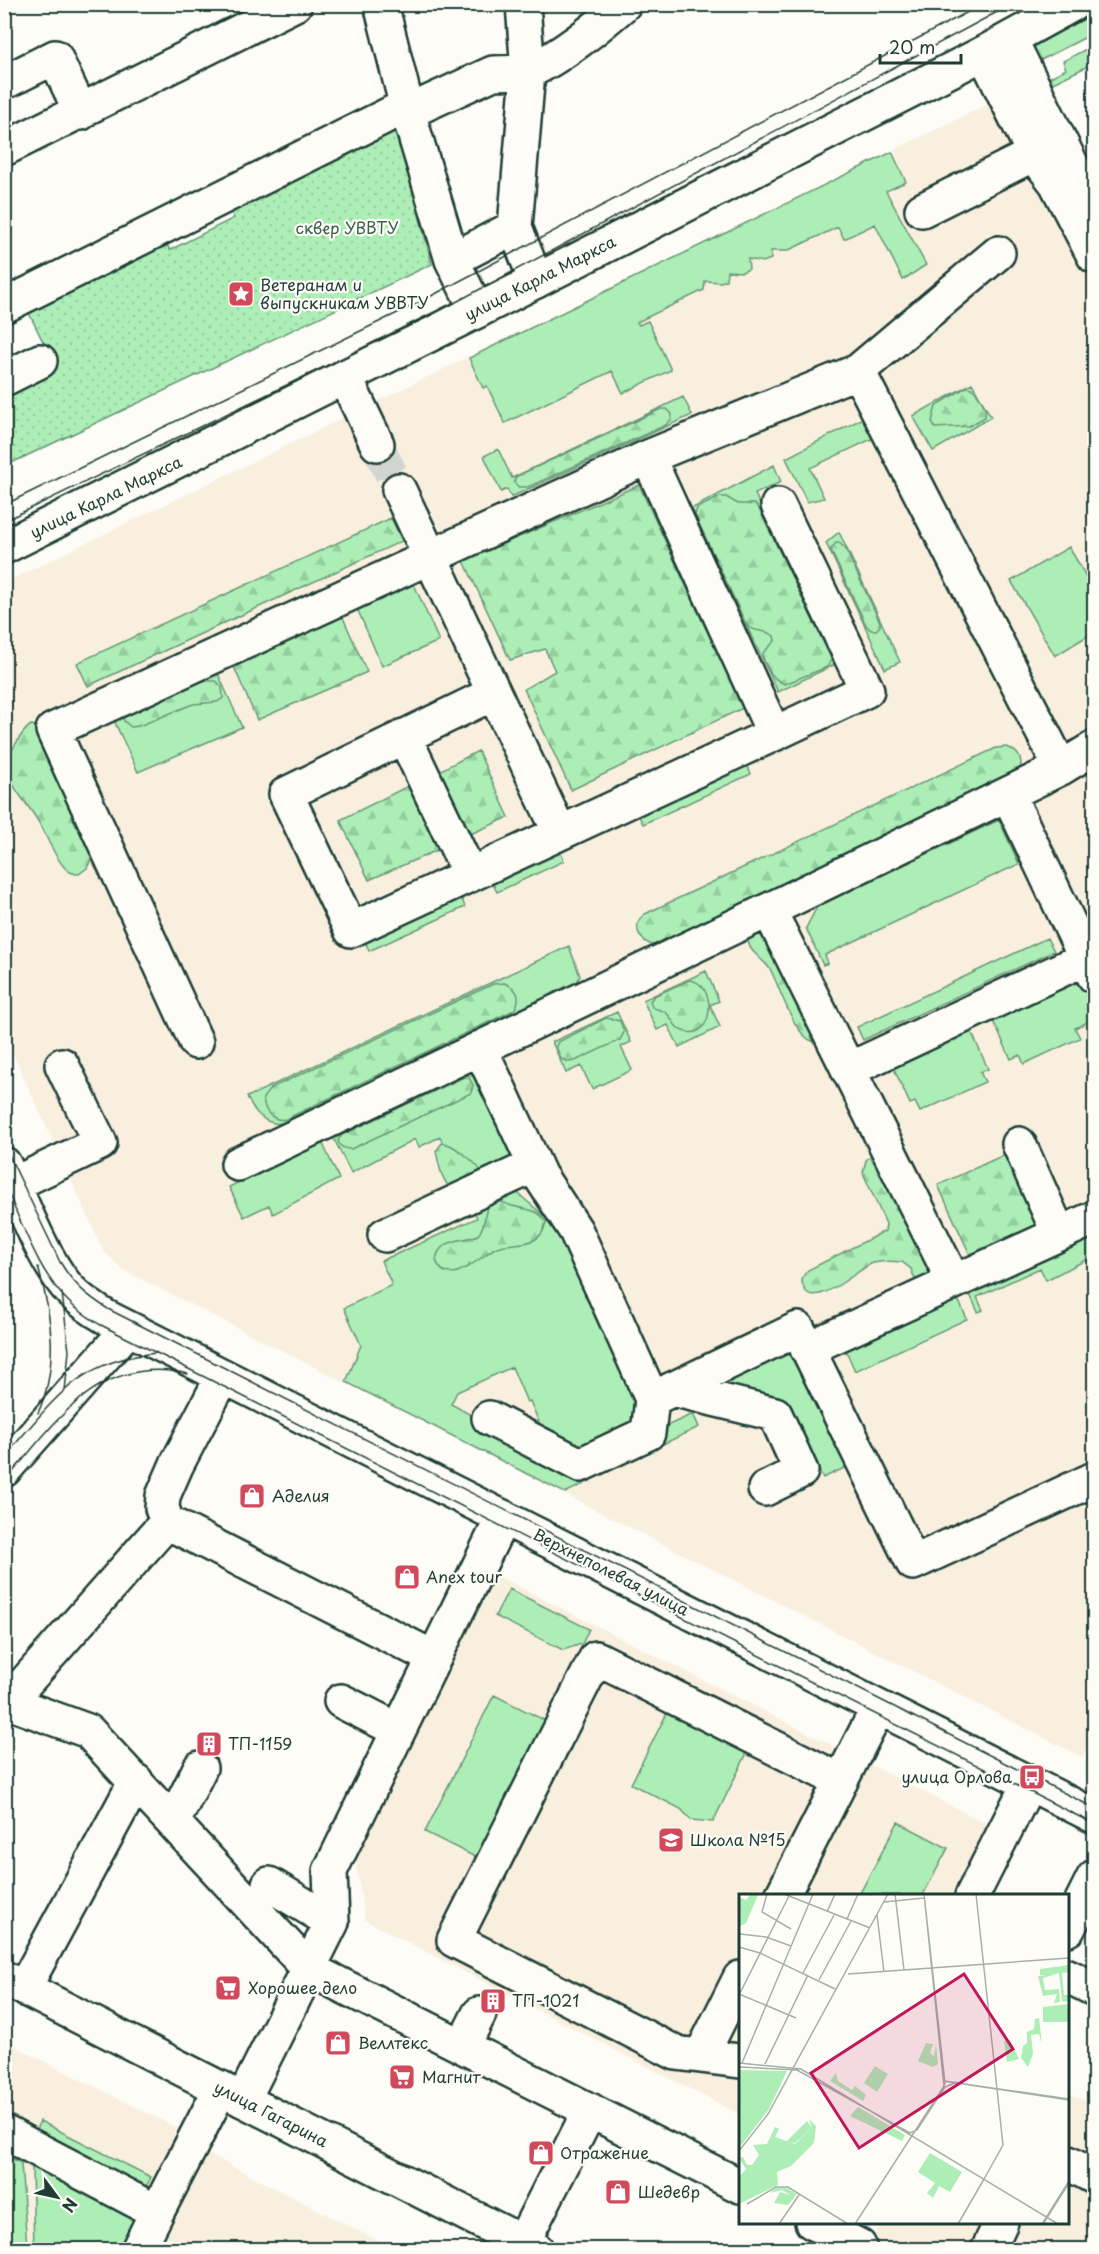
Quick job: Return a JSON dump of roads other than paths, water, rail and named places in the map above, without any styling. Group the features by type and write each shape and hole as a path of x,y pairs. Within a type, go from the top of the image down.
{"main road":[{"path":"4,149 81,113 295,4"},
{"path":"381,4 407,109 452,260 477,311"},
{"path":"523,4 528,72 515,227 536,281"},
{"path":"4,306 407,109 493,73 528,72 552,61 602,24 624,4"},
{"name":"улица Карла Маркса","path":"4,547 477,311 997,46 1073,4"},
{"path":"997,46 1034,154 1056,183 1095,255"},
{"path":"997,46 1085,192 1095,188"},
{"path":"9,80 54,57 81,113"},
{"path":"922,210 1034,154"},
{"path":"452,260 515,227"},
{"path":"196,1042 53,730 648,457 858,370 998,253"},
{"path":"4,379 40,361"},
{"path":"858,370 1061,768"},
{"path":"345,377 377,444"},
{"path":"648,457 774,734"},
{"path":"399,490 560,833"},
{"path":"494,693 286,794 351,930 867,690 778,504"},
{"path":"404,736 470,875"},
{"path":"238,1164 1008,794 1095,748"},
{"path":"848,1070 1090,967 1008,794"},
{"path":"769,910 954,1282"},
{"path":"480,1048 540,1176 576,1231 662,1394"},
{"path":"9,1174 100,1143 62,1065"},
{"path":"1019,1144 1059,1234"},
{"path":"385,1234 535,1165"},
{"name":"Верхнеполевая улица","path":"9,1174 55,1271 71,1291 89,1307 128,1329 1095,1815"},
{"path":"807,1349 1095,1218"},
{"path":"4,1470 128,1329"},
{"path":"489,1418 580,1465 648,1432 662,1394 798,1329 913,1563 1095,1479"},
{"path":"223,1376 169,1480 163,1496 162,1508 167,1522 434,1658"},
{"path":"662,1394 775,1414 801,1471 765,1489"},
{"path":"138,2250 157,2212 309,1969 332,1922 330,1870 503,1517"},
{"path":"167,1522 8,1702 88,1731 309,1969 739,2185"},
{"path":"739,2061 676,2053 454,1940 596,1658 841,1781"},
{"path":"341,1701 398,1730"},
{"path":"783,1894 878,1707"},
{"path":"173,1822 200,1768"},
{"path":"14,1983 136,1781"},
{"path":"973,1894 1029,1783"},
{"path":"1069,1927 1095,1877"},
{"path":"269,1884 332,1922"},
{"path":"1069,1976 1095,1989"},
{"path":"701,2056 739,1982"},
{"name":"улица Гагарина","path":"14,1983 530,2246"},
{"path":"463,2046 479,2014"},
{"path":"530,2246 590,2110"},
{"path":"4,2132 157,2212"},
{"path":"1069,2164 1095,2177"},
{"path":"814,2224 860,2246 858,2250"},
{"path":"988,2250 1001,2224"}],"tunnel":[{"path":"377,444 399,490"}],"tram line":[{"path":"4,505 420,302 983,4"},
{"path":"4,521 428,317 1012,4"},
{"path":"4,1145 60,1262 81,1289 108,1309 1094,1808"},
{"path":"4,1184 33,1249 50,1280 72,1305 99,1324 1094,1824"},
{"path":"38,1267 47,1303 51,1340 49,1377 38,1413"},
{"path":"62,1293 69,1351 65,1391"},
{"path":"4,1457 53,1401 86,1374 106,1364 129,1357 157,1353"},
{"path":"4,1482 61,1416 81,1398 104,1383 128,1374 156,1370 188,1374"}],"place":[{"name":"Ветеранам и выпускникам УВВТУ","path":"241,294"},
{"name":"Аделия","path":"252,1496"},
{"name":"Anex tour","path":"407,1577"},
{"name":"ТП-1159","path":"209,1744"},
{"name":"улица Орлова","path":"1032,1777"},
{"name":"Школа №15","path":"671,1840"},
{"name":"Хорошее дело","path":"228,1988"},
{"name":"ТП-1021","path":"493,2001"},
{"name":"Веллтекс","path":"338,2043"},
{"name":"Магнит","path":"402,2077"},
{"name":"Отражение","path":"541,2153"},
{"name":"Шедевр","path":"618,2192"}],"park label":[{"name":"сквер УВВТУ","path":"347,228"}]}
